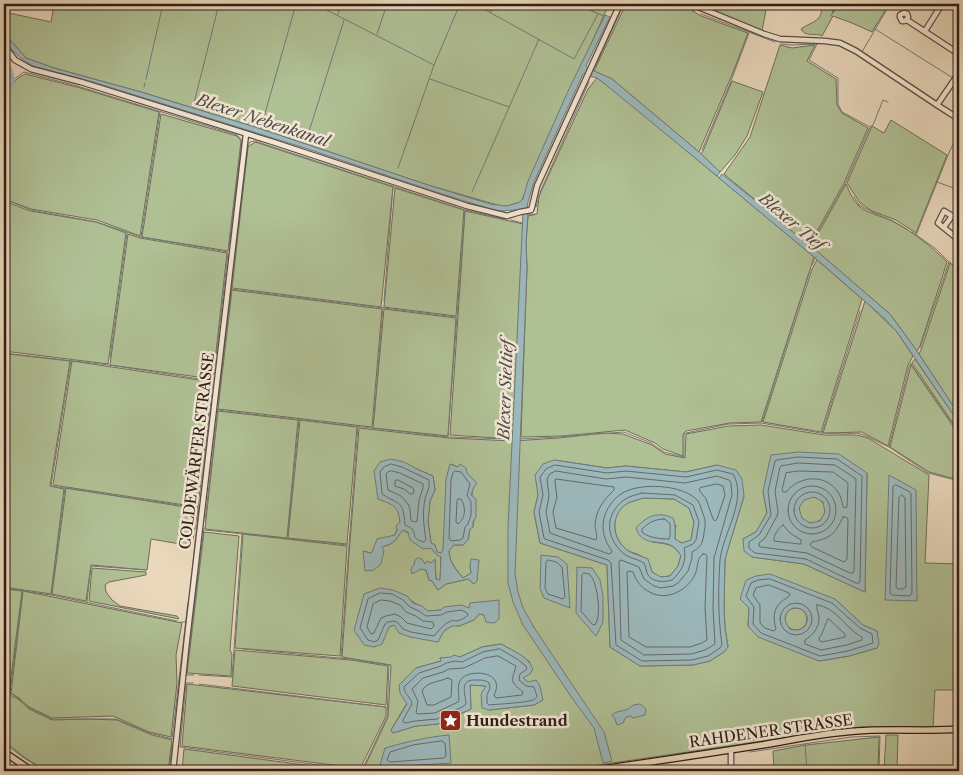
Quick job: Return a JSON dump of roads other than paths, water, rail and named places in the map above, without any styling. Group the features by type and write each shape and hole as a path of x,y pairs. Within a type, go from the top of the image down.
{"main road":[{"name":"RAHDENER STRASSE","path":"588,771 855,731 959,729"},
{"path":"4,752 32,771"}],"street":[{"path":"4,46 15,60 31,69 81,82 466,206 507,216 531,210 537,186 620,4"},
{"path":"691,4 780,39 840,43 856,51 959,119"},
{"path":"925,31 942,4"},
{"path":"907,20 959,54"},
{"path":"937,105 959,73"},
{"name":"COLDEWÄRFER STRASSE","path":"173,771 246,134"},
{"path":"944,227 952,216 944,211 938,223 959,240"},
{"path":"731,750 732,771"}],"water":[{"path":"605,15 610,17 586,66 589,69 586,74 583,74 534,182 527,209 500,211 93,82 33,66 13,51 4,38 4,33 26,58 54,68 141,92 258,128 490,204 507,206 520,202 523,199 528,181 569,89"},
{"path":"592,70 612,79 699,152 720,172 717,176 605,84 597,78 589,76"},
{"path":"722,174 781,219 780,222 890,314 959,415 959,423 897,332 884,318 719,178"},
{"path":"523,213 528,213 527,267 515,574 523,608 604,732 612,761 603,763 594,728 523,625 513,602 508,583 508,527"},
{"path":"798,452 839,454 867,473 865,592 804,564 752,557 744,551 743,539 756,532 767,513 763,491 771,455","holes":["814,497 823,502 825,512 820,521 810,523 802,518 799,508 804,500"]},
{"path":"391,459 404,462 433,476 435,490 430,501 428,522 431,543 435,545 437,552 441,553 443,549 446,479 450,464 458,467 460,464 466,468 467,473 477,483 471,495 476,499 476,517 473,527 470,529 468,540 463,545 454,545 449,551 455,569 463,578 471,573 471,559 479,560 477,581 474,584 468,579 446,584 438,590 432,581 429,580 426,570 421,569 412,574 411,568 418,558 422,559 425,564 427,561 431,563 435,559 436,579 440,580 441,557 431,548 423,549 410,540 408,532 403,530 392,543 382,547 384,551 381,564 374,570 365,571 363,551 372,552 377,539 395,535 396,526 400,522 398,512 394,506 378,499 374,471 380,462"},
{"path":"554,460 607,468 626,466 686,472 717,465 736,470 742,479 744,496 725,559 724,608 728,647 724,652 710,661 693,665 640,666 610,647 607,565 540,543 534,512 538,495 535,475 543,464","holes":["643,498 674,499 689,508 694,522 691,540 682,543 675,539 673,518 667,516 653,516 644,520 636,528 643,538 648,541 671,546 681,556 678,566 670,576 661,577 652,572 648,559 629,551 622,545 618,539 615,526 618,513 628,503"]},
{"path":"889,475 916,490 917,601 885,600"},
{"path":"541,555 558,557 567,564 570,608 544,598 540,589"},
{"path":"577,567 592,568 600,580 603,596 603,622 596,636 576,613"},
{"path":"770,574 835,599 863,625 877,631 879,643 877,648 849,656 819,661 758,637 748,626 749,608 740,599 746,580","holes":["793,608 800,609 807,616 806,625 797,630 790,629 785,620 787,612"]},
{"path":"380,588 393,590 407,596 413,603 422,606 428,611 462,605 469,608 470,603 499,600 499,619 494,623 486,622 484,615 479,614 474,620 459,626 452,626 444,631 438,642 399,633 394,625 389,627 382,644 374,647 364,645 354,630 364,594"},
{"path":"501,644 520,654 531,664 533,669 530,674 523,678 528,682 536,680 540,686 543,700 534,705 489,710 482,708 481,694 486,686 470,685 471,709 438,724 416,726 393,733 391,730 407,704 400,693 399,685 416,668 441,661 440,658 454,655 460,657 482,647"},
{"path":"640,704 646,709 645,715 633,718 631,716 626,717 623,723 617,725 612,715 633,705"},
{"path":"449,735 451,763 386,767 380,765 385,748"}],"waterway":[{"path":"146,79 163,4"},
{"name":"Blexer Nebenkanal","path":"194,103 219,4"},
{"name":"Blexer Nebenkanal","path":"262,124 296,4"},
{"path":"315,4 434,65"},
{"path":"338,14 341,4"},
{"path":"377,34 387,4"},
{"path":"398,168 434,65 460,4"},
{"path":"476,4 574,59 598,14"},
{"path":"491,12 495,4"},
{"path":"575,4 604,16"},
{"path":"593,4 608,10"},
{"path":"595,67 624,4"},
{"path":"680,4 695,11"},
{"path":"831,16 837,4"},
{"path":"862,52 890,4"},
{"path":"701,14 775,42"},
{"name":"Blexer Nebenkanal","path":"307,138 344,20"},
{"path":"875,29 953,78"},
{"path":"702,150 749,33"},
{"path":"472,192 539,39"},
{"name":"Blexer Tief","path":"781,44 817,44 809,60 838,78 838,104 842,112 870,127 846,182 812,242"},
{"path":"4,58 13,80 5,105 4,127"},
{"path":"13,80 24,72 77,86 237,135 242,141 229,246"},
{"path":"430,79 509,107"},
{"path":"536,207 541,190 589,82"},
{"path":"144,87 145,83"},
{"path":"871,126 883,100 888,102"},
{"path":"141,237 160,112"},
{"path":"916,235 959,131"},
{"path":"232,281 250,142 255,141 465,210 504,219"},
{"path":"937,182 959,190"},
{"path":"384,301 393,187"},
{"path":"854,197 859,205 908,230"},
{"path":"4,199 31,210 97,222 141,237 228,252"},
{"path":"448,436 465,210"},
{"path":"528,215 535,214"},
{"path":"511,220 522,223"},
{"path":"912,232 936,249 959,270"},
{"path":"110,358 127,233"},
{"path":"214,374 228,253"},
{"name":"Blexer Tief","path":"812,265 816,257"},
{"path":"920,348 949,262"},
{"path":"762,422 810,270"},
{"path":"218,403 232,284"},
{"path":"231,289 456,317"},
{"path":"374,419 383,307"},
{"path":"822,433 860,311"},
{"path":"4,353 109,365 213,381"},
{"path":"4,381 7,354"},
{"path":"71,360 51,486 199,508"},
{"path":"889,447 911,363"},
{"path":"911,364 959,433"},
{"path":"200,501 213,380"},
{"path":"955,408 959,397"},
{"path":"205,521 218,409"},
{"name":"Blexer Sieltief","path":"217,410 448,437 509,439"},
{"path":"288,532 299,420"},
{"name":"Blexer Sieltief","path":"520,439 624,432 651,443 664,452 684,457 684,434 686,433 729,424 761,423 821,433 857,433 864,435 889,447 928,473 959,481"},
{"path":"341,658 358,427"},
{"path":"56,557 65,488"},
{"path":"189,599 199,507"},
{"path":"194,675 186,675 204,528"},
{"path":"205,530 348,545"},
{"path":"199,675 232,677 242,533"},
{"path":"51,595 56,561"},
{"path":"87,602 91,566 146,570"},
{"path":"4,588 51,595 177,621"},
{"path":"4,705 5,699 10,693 22,596"},
{"path":"10,693 29,708 52,719 116,719 150,733 172,739 188,602"},
{"path":"181,622 186,622"},
{"path":"193,683 186,683 180,747 358,770 365,764 387,717 389,665 350,659 243,649"},
{"path":"199,684 386,707"},
{"path":"750,752 851,737 880,736 879,771"},
{"path":"4,743 45,771"},
{"path":"805,744 807,771"},
{"path":"169,771 172,745"},
{"path":"569,771 587,769"}],"place":[{"name":"Hundestrand","path":"450,721"}]}
